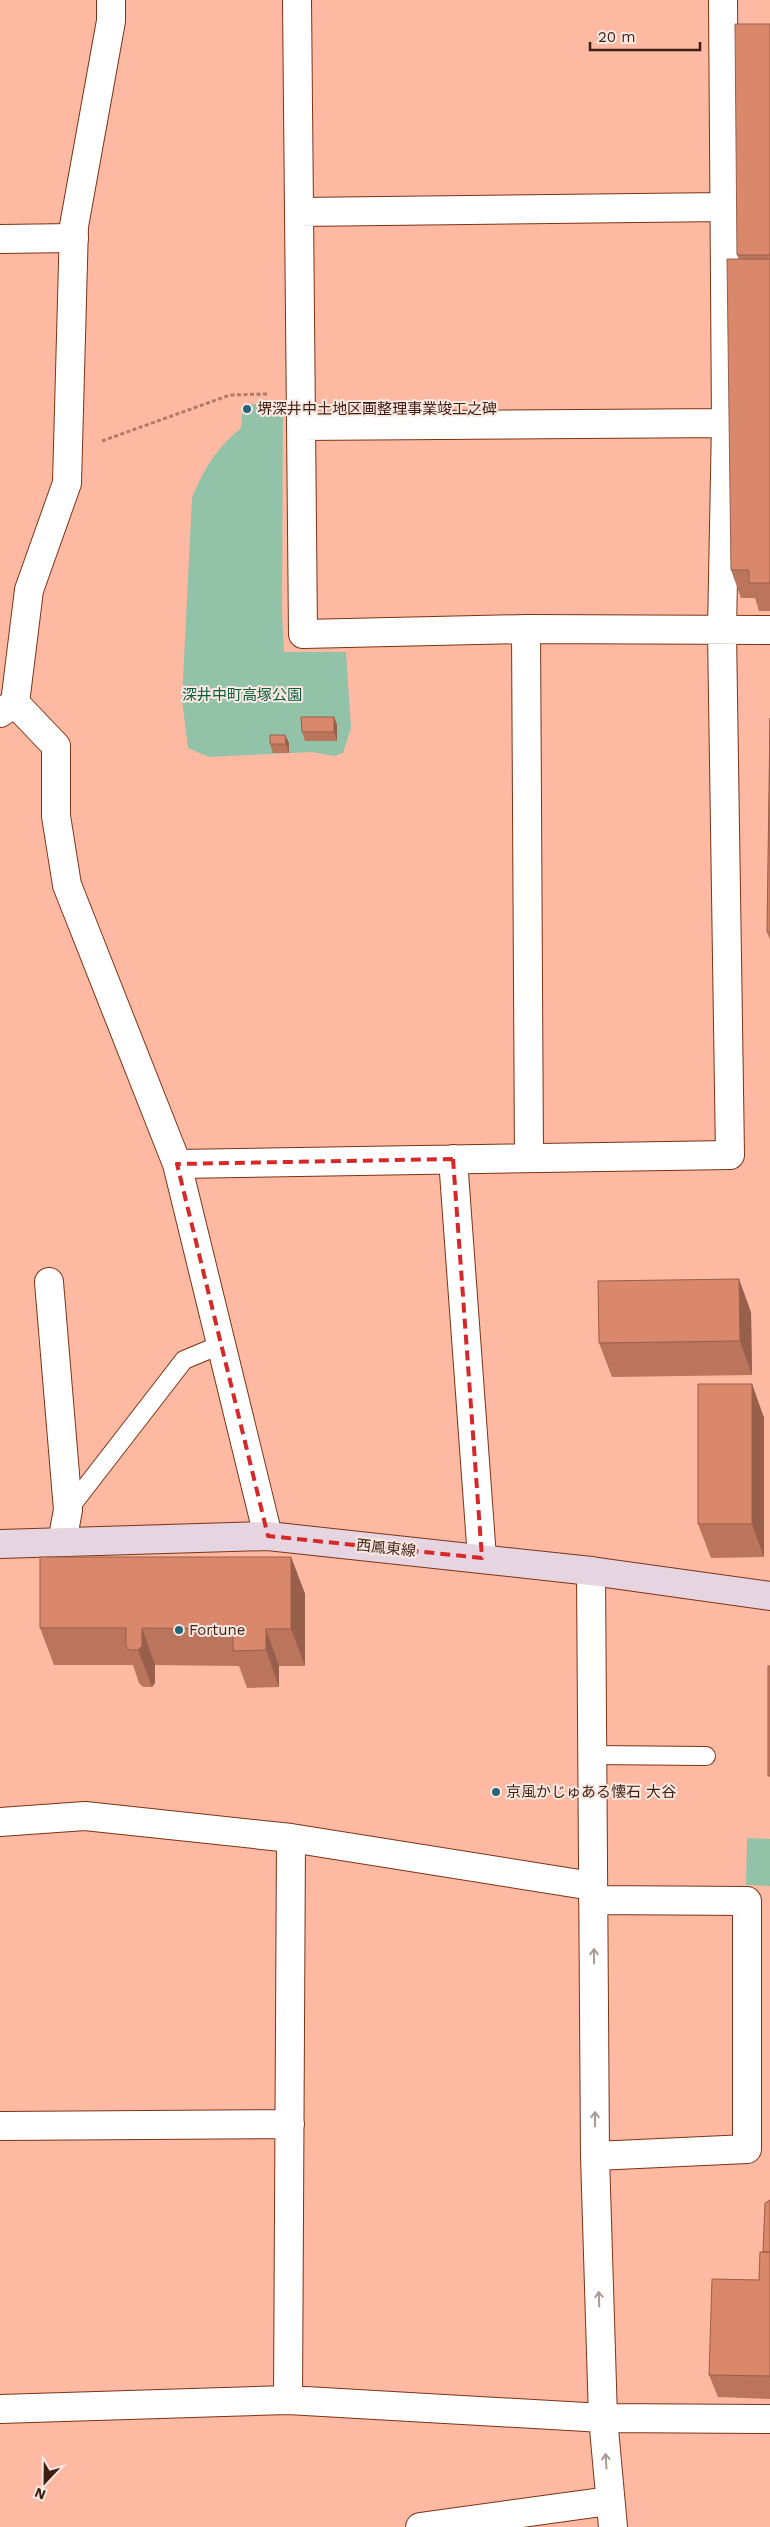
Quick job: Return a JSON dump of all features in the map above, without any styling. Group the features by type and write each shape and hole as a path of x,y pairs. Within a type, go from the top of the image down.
{"main road":[{"name":"西鳳東線","path":"0,1544 268,1536 591,1571 770,1596"}],"street":[{"path":"111,0 111,21 74,238 67,483 29,590 8,708 56,746 56,816 67,886 177,1164 268,1536"},
{"path":"296,0 303,634 526,629 770,630"},
{"path":"177,1164 730,1155 722,631 726,423 723,0"},
{"path":"299,212 724,207"},
{"path":"0,239 74,238"},
{"path":"301,426 726,423"},
{"path":"526,629 529,1158"},
{"path":"453,1160 482,1558"},
{"path":"49,1282 68,1510 62,1542"},
{"path":"420,2527 611,2514 603,2418 595,2156 591,1571"},
{"path":"0,1822 85,1816 291,1838 593,1893 747,1901 748,2149 595,2156"},
{"path":"288,2400 291,1838"},
{"path":"0,2126 290,2124"},
{"path":"0,2409 288,2400 603,2418 770,2420"}],"lane":[{"path":"68,1510 184,1360 220,1345"},
{"path":"592,1755 706,1756"}],"path":[{"path":"68,453 230,395 301,394"}],"highlighted area":[{"path":"453,1159 482,1558 268,1536 177,1164"}],"green space":[{"name":"深井中町高塚公園","path":"243,404 283,405 282,611 284,652 346,652 351,728 343,753 334,756 312,752 209,757 188,748 182,700 192,498 201,477 217,452 241,428"},
{"path":"747,1838 770,1839 770,1886 746,1885"}],"building":[{"path":"735,24 770,24 770,255 737,255"},
{"path":"727,259 770,259 770,583 749,583 749,570 731,570"},
{"path":"301,717 334,717 334,732 302,732"},
{"path":"770,718 770,932 767,932"},
{"path":"270,735 285,735 286,744 270,744"},
{"path":"739,1279 740,1341 599,1343 598,1281"},
{"path":"698,1384 752,1384 752,1524 698,1524"},
{"path":"40,1557 291,1557 291,1629 266,1629 266,1650 233,1651 233,1629 142,1628 142,1646 138,1650 129,1650 126,1646 126,1628 40,1628"},
{"path":"768,1666 770,1666 770,1776 768,1776"},
{"path":"770,2200 770,2252 763,2252 765,2203"},
{"path":"760,2252 770,2252 770,2376 709,2375 712,2279 759,2280"}],"place":[{"name":"堺深井中土地区画整理事業竣工之碑","path":"247,409"},
{"name":"Fortune","path":"179,1630"},
{"name":"京風かじゅある懐石 大谷","path":"496,1792"}]}
